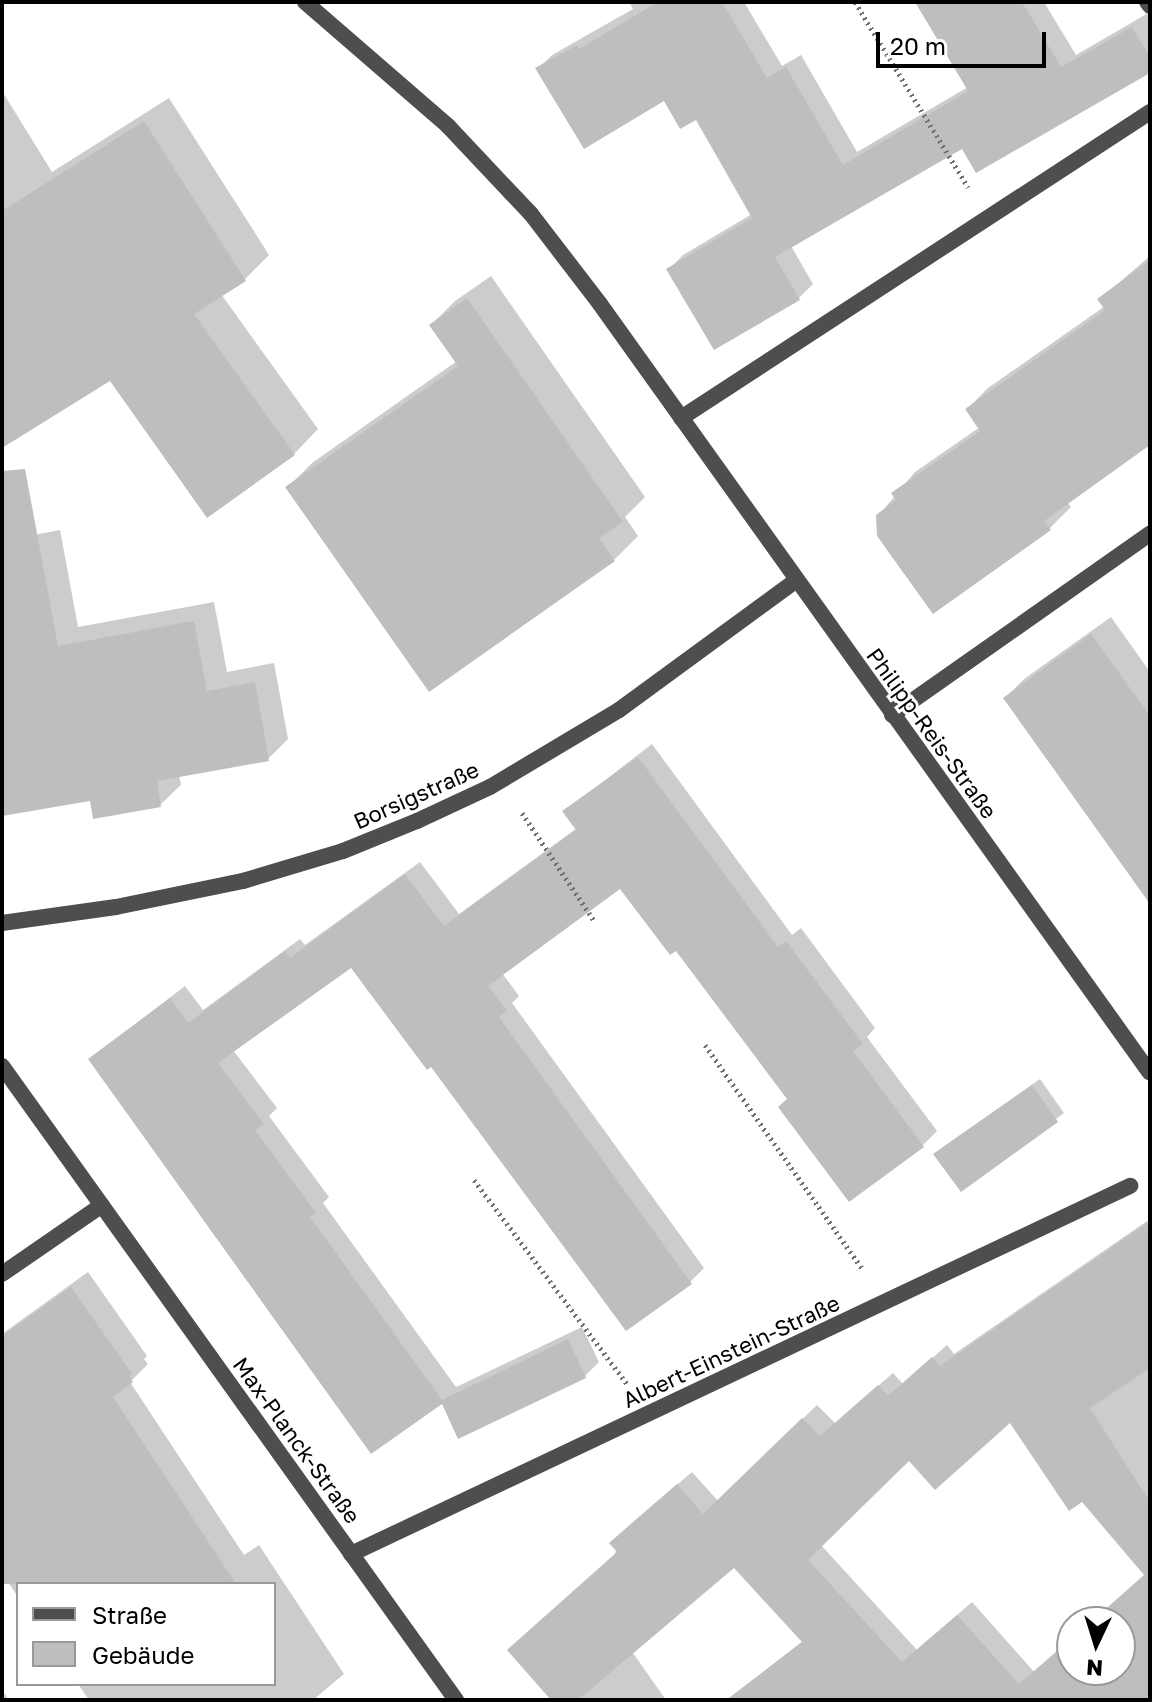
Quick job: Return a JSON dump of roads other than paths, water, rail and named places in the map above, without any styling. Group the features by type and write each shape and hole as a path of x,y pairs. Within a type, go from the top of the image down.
{"street":[{"name":"Philipp-Reis-Straße","path":"305,2 396,78 485,163 531,214 600,304 795,581 1150,1073"},
{"path":"681,418 1150,112"},
{"path":"892,715 1150,534"},
{"name":"Borsigstraße","path":"2,923 116,907 243,881 343,851 500,781 619,710 795,581"},
{"name":"Max-Planck-Straße","path":"2,1066 456,1700"},
{"name":"Albert-Einstein-Straße","path":"351,1554 1130,1186"},
{"path":"2,1274 102,1205"}]}
